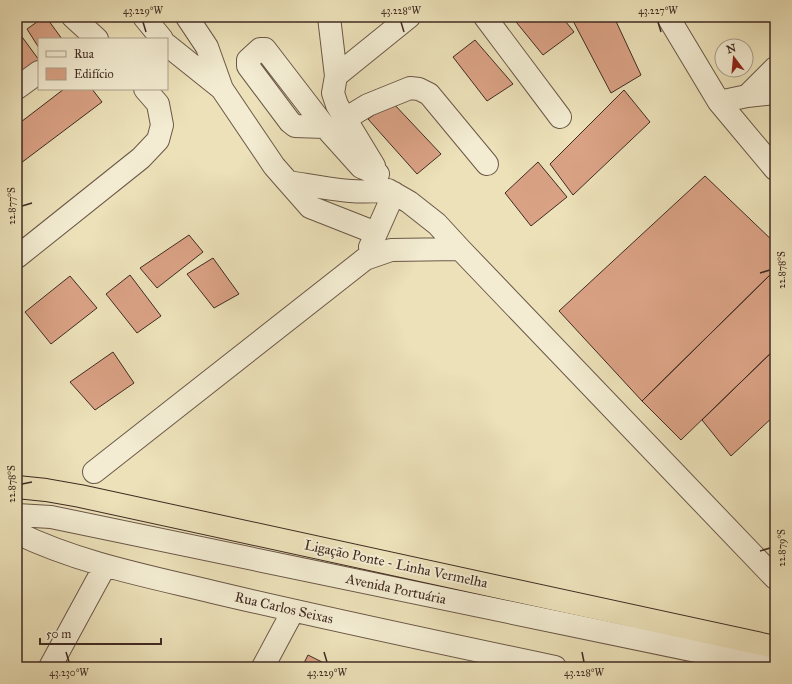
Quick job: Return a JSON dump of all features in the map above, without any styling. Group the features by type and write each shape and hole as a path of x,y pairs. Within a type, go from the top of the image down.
{"highway":[{"name":"Ligação Ponte - Linha Vermelha","path":"17,487 80,496 775,647"}],"street":[{"path":"73,17 91,37"},
{"path":"144,17 161,38"},
{"path":"187,17 207,47 222,89 274,166 310,207 376,233"},
{"path":"329,17 336,76 333,94 345,119 387,186 376,233 365,259"},
{"path":"336,76 409,17"},
{"path":"485,17 560,117"},
{"path":"668,17 719,102 773,165"},
{"path":"168,46 222,89"},
{"path":"747,96 775,68"},
{"path":"17,88 38,73"},
{"path":"345,119 368,105 410,88 419,88 429,94 487,164"},
{"path":"17,257 141,158 158,140 162,125 158,104 147,90"},
{"path":"719,102 775,92"},
{"path":"325,127 361,166 437,224 775,578"},
{"path":"288,182 328,189 374,192 387,186"},
{"path":"94,472 365,259 391,250 460,249"},
{"name":"Avenida Portuária","path":"17,515 51,517 773,667"},
{"name":"Rua Carlos Seixas","path":"22,542 105,566 293,611 482,659 555,667"},
{"path":"50,667 105,566"},
{"path":"263,667 293,611"}],"building":[{"path":"46,17 61,38 38,38 38,46 27,29"},
{"path":"512,17 562,17 574,32 543,55"},
{"path":"571,17 614,17 641,75 611,93"},
{"path":"17,30 38,59 38,64 17,81"},
{"path":"475,40 513,84 487,101 453,57"},
{"path":"63,90 93,90 102,102 17,166 17,125"},
{"path":"624,90 650,122 573,195 550,164"},
{"path":"392,102 441,154 417,174 368,119"},
{"path":"538,162 567,197 531,226 505,193"},
{"path":"705,176 775,243 775,270 642,401 559,311"},
{"path":"189,235 203,252 157,288 140,268"},
{"path":"213,258 239,294 214,308 187,274"},
{"path":"775,270 775,349 681,440 642,401"},
{"path":"130,275 161,316 137,333 106,294"},
{"path":"70,276 97,308 51,344 25,312"},
{"path":"775,349 775,415 731,456 702,420"},
{"path":"113,352 134,383 95,410 70,382"},
{"path":"308,655 332,667 302,667"}]}
